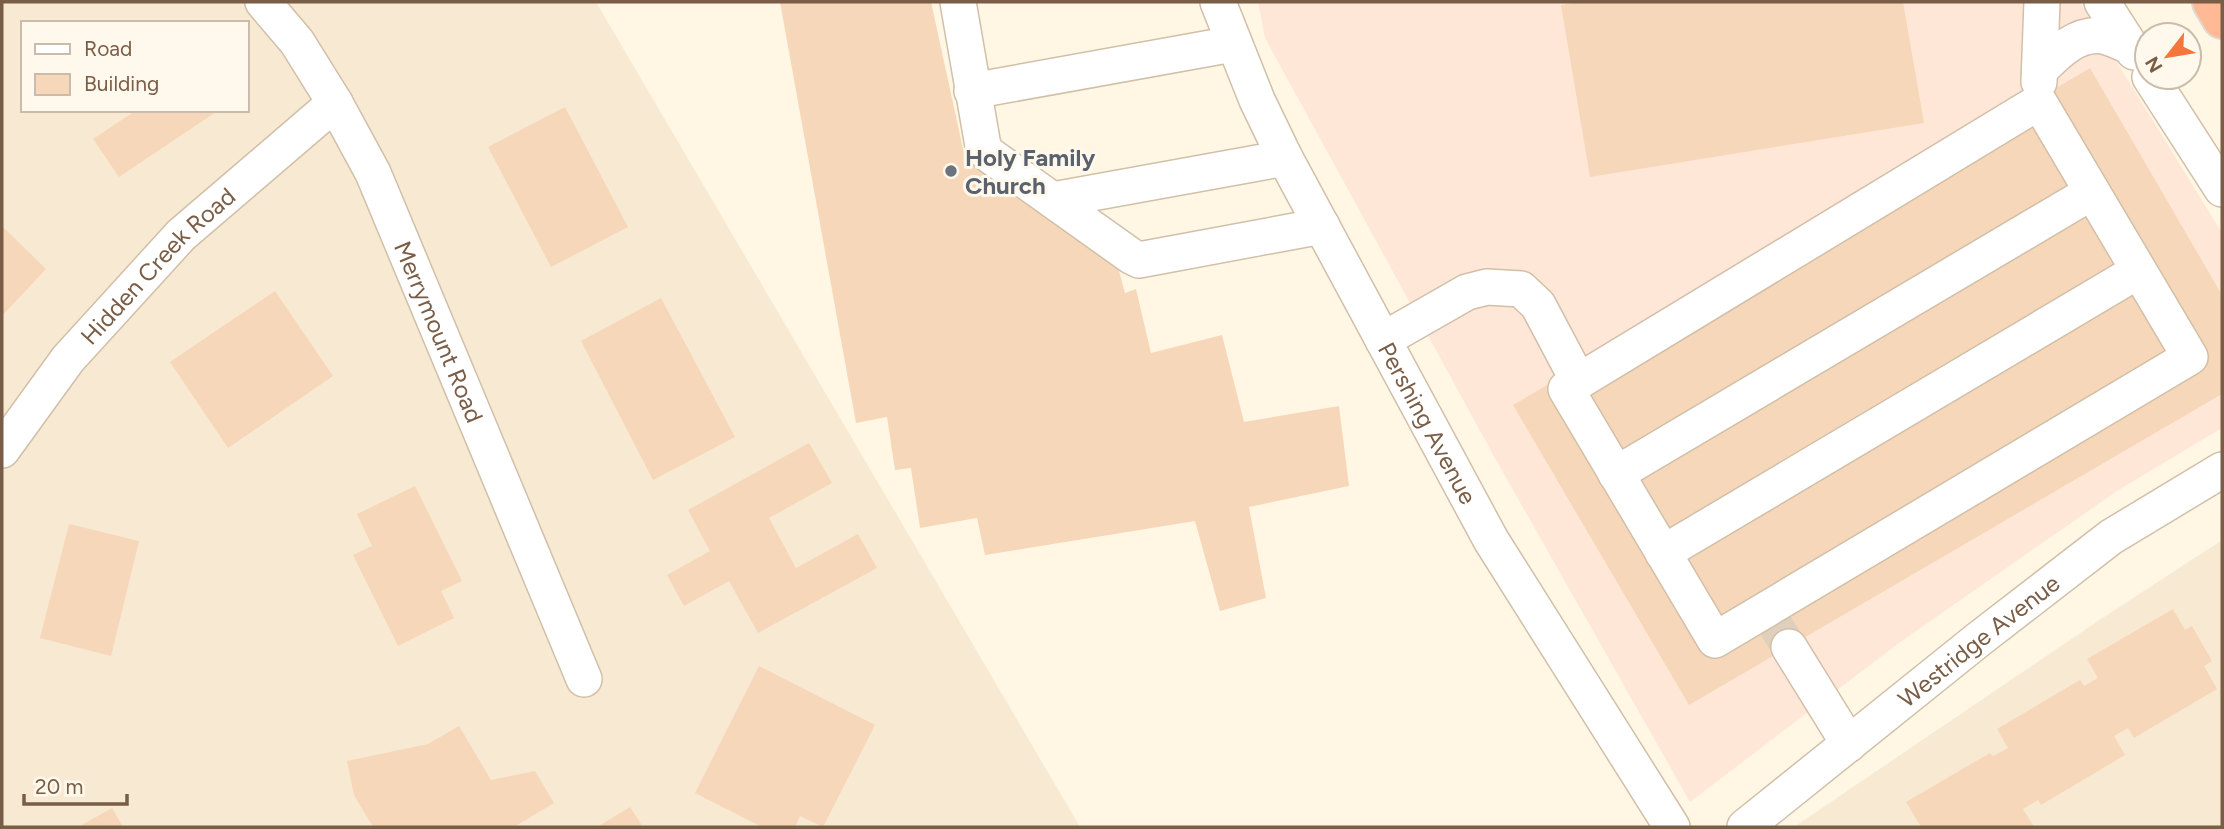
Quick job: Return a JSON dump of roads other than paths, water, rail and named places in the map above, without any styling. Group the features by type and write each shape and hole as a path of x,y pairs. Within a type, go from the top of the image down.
{"highway":[{"path":"2212,2 2222,19"}],"street":[{"name":"Merrymount Road","path":"263,2 296,42 335,103 373,173 584,679"},
{"path":"958,2 979,136 988,154 1139,260 1322,226"},
{"name":"Pershing Avenue","path":"1219,2 1233,44 1285,158 1491,540 1672,827"},
{"path":"2042,2 2039,84 2060,50 2083,37 2104,36 2133,56"},
{"path":"2102,2 2133,51"},
{"path":"972,91 1233,44"},
{"path":"2159,91 2222,189"},
{"path":"2039,102 2138,271 2190,357 1715,640 1566,389 2039,102"},
{"name":"Hidden Creek Road","path":"2,450 68,359 181,235 335,103"},
{"path":"1053,200 1285,158"},
{"path":"1616,474 2092,192"},
{"path":"1663,553 2138,271"},
{"path":"1383,340 1467,292 1487,287 1521,289 1538,305 1573,371"},
{"name":"Westridge Avenue","path":"1745,827 2111,537 2222,470"},
{"path":"1789,647 1849,744"}],"tunnel":[{"path":"1766,610 1789,647"}],"place":[{"name":"Holy Family Church","path":"951,171"}]}
